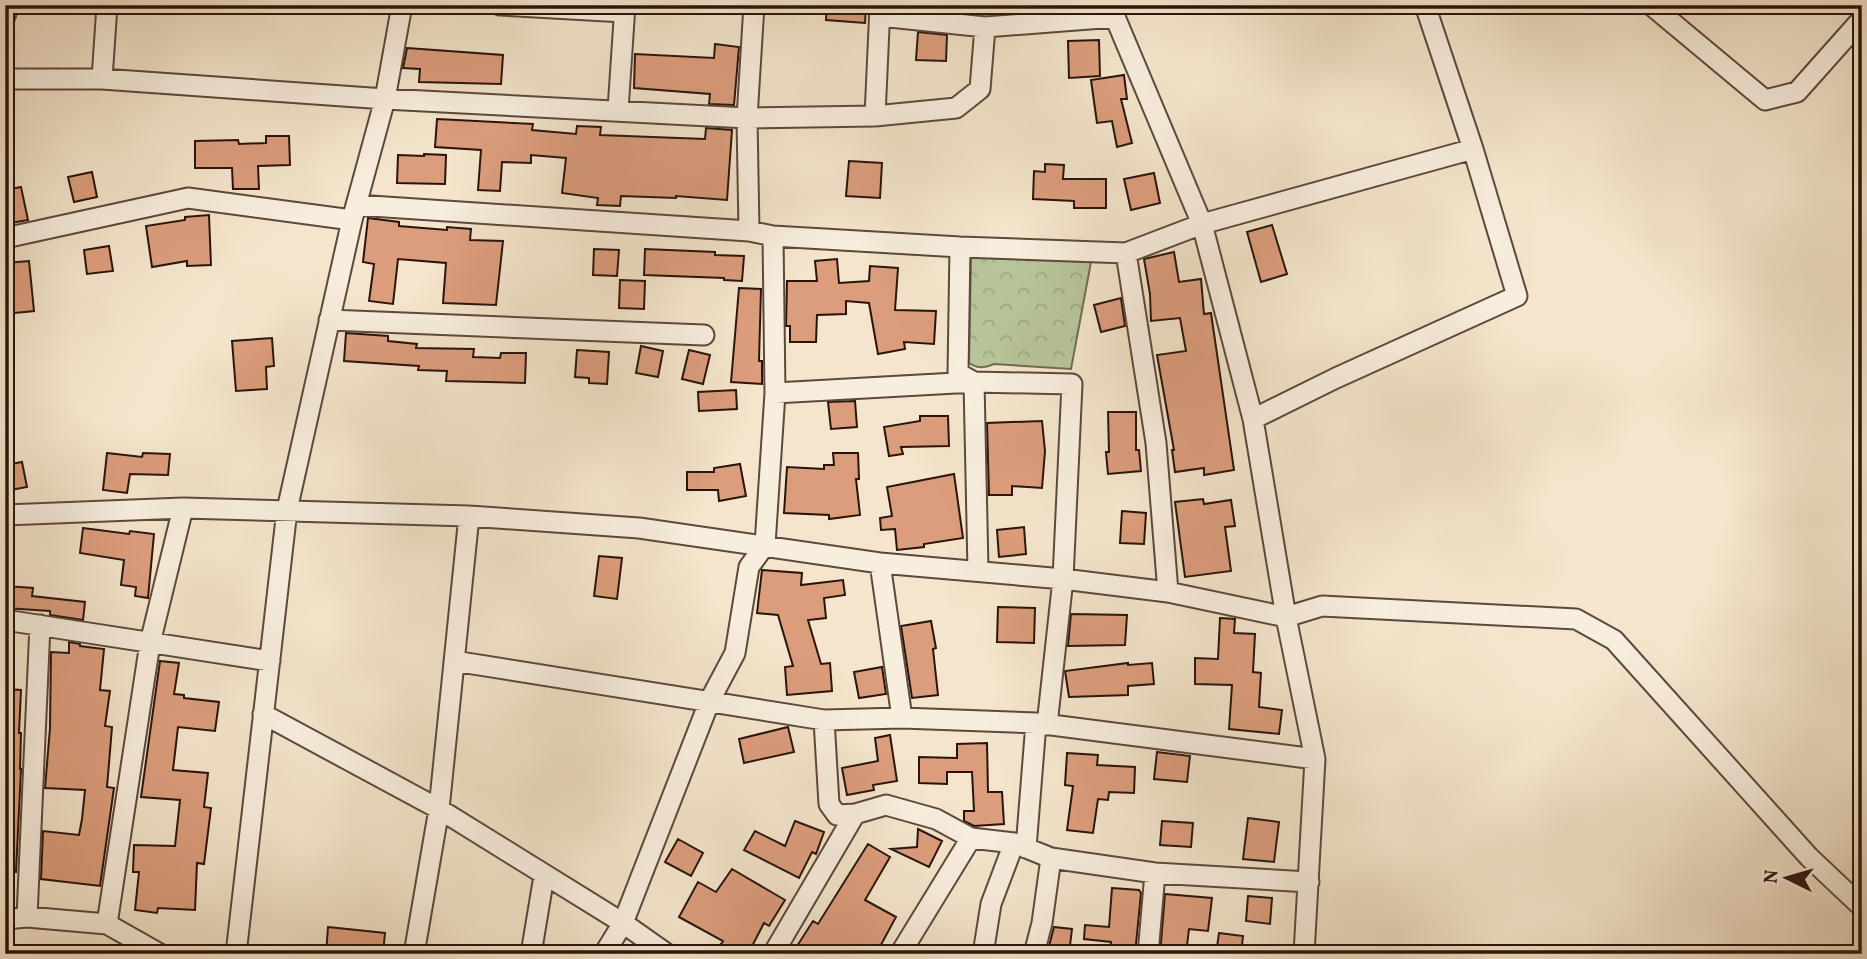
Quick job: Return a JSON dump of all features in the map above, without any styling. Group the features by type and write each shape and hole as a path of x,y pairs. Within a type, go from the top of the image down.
{"street":[{"path":"5,16 9,5"},
{"path":"102,79 107,5"},
{"path":"236,954 288,510 354,213 384,99 402,5"},
{"path":"500,5 625,9 618,110"},
{"path":"749,231 747,118 754,5"},
{"path":"1253,419 1336,378 1517,296 1473,149 1425,5"},
{"path":"1651,5 1765,100 1797,92 1862,19"},
{"path":"875,116 880,11 985,27 1114,11 1202,224 1253,419 1286,617 1315,759 1304,954"},
{"path":"5,79 102,79 384,99 747,118 875,116 956,108 980,89 985,27"},
{"path":"5,238 188,198 354,213 749,231 773,236 960,247 1126,253 1202,224 1473,149"},
{"path":"604,954 623,923 710,700 735,653 748,567 765,545 775,393 773,236"},
{"path":"960,247 957,373 974,382"},
{"path":"1126,253 1156,443 1168,592"},
{"path":"330,320 704,335"},
{"path":"775,393 974,382 1072,384 1063,579 1042,724 1020,846 991,904 983,954"},
{"path":"974,382 978,570"},
{"path":"107,924 150,643 183,508"},
{"path":"5,515 183,508 469,516 639,528 880,562 1063,579 1168,592 1286,617 1322,606 1576,619 1614,640 1809,856 1862,907"},
{"path":"415,954 439,809 469,516"},
{"path":"880,562 902,718"},
{"path":"5,620 270,661"},
{"path":"27,917 40,625"},
{"path":"454,661 824,720 902,718 1042,724 1315,759"},
{"path":"264,714 439,809 623,923 667,954"},
{"path":"824,720 829,804 837,815 855,814 886,804 936,819 971,838 1020,846 1051,858 1155,873 1309,883"},
{"path":"772,954 855,814"},
{"path":"900,954 971,838"},
{"path":"1034,954 1042,923 1051,858"},
{"path":"1148,954 1155,873"},
{"path":"531,954 544,876"},
{"path":"5,919 27,917 107,924 160,954"}],"green space":[{"path":"971,256 1091,262 1071,369 994,364 981,367 969,363"}],"building":[{"path":"827,5 866,5 865,23 826,20"},
{"path":"918,32 947,35 946,61 916,60"},
{"path":"1099,40 1100,76 1069,78 1068,41"},
{"path":"715,44 739,47 734,105 709,104 710,94 634,88 635,54 714,58"},
{"path":"407,48 503,55 501,84 419,82 420,69 403,68"},
{"path":"1124,75 1127,99 1121,99 1132,143 1117,147 1112,121 1097,123 1091,80"},
{"path":"437,119 533,124 532,130 576,134 577,126 601,127 600,135 705,139 706,128 732,130 727,200 621,196 620,206 597,205 598,198 562,193 566,158 531,155 531,163 502,162 500,191 478,190 481,150 435,147"},
{"path":"266,136 289,136 290,165 258,166 259,189 233,189 232,168 195,168 195,141 238,140 239,144 266,143"},
{"path":"398,155 446,155 445,184 397,183"},
{"path":"849,161 882,163 880,198 846,196"},
{"path":"1045,164 1064,165 1063,179 1106,179 1106,208 1074,208 1074,201 1033,199 1034,171 1045,172"},
{"path":"92,172 97,197 74,202 68,177"},
{"path":"1154,173 1160,203 1131,210 1124,179"},
{"path":"21,187 28,220 5,224 5,190"},
{"path":"209,215 211,265 187,266 187,261 152,267 146,226 185,220 185,217"},
{"path":"368,218 399,222 399,226 471,229 470,240 503,241 496,305 443,303 446,263 398,259 393,304 369,301 374,264 363,262"},
{"path":"1272,225 1287,274 1261,282 1247,232"},
{"path":"109,246 113,271 87,274 84,250"},
{"path":"594,249 619,250 617,276 593,275"},
{"path":"645,249 744,256 742,281 644,275"},
{"path":"1174,252 1179,282 1201,279 1204,314 1211,313 1234,470 1204,475 1204,468 1175,472 1174,450 1157,355 1186,351 1180,318 1151,321 1144,259"},
{"path":"837,259 839,283 869,281 870,266 898,268 895,310 936,311 934,344 904,342 905,349 878,354 869,303 846,301 846,314 817,315 816,342 790,342 790,326 786,326 787,281 817,281 815,261"},
{"path":"29,261 34,311 5,314 5,263"},
{"path":"620,280 645,281 644,309 619,308"},
{"path":"739,288 761,289 759,361 762,361 762,384 731,382"},
{"path":"1121,298 1125,326 1101,332 1094,305"},
{"path":"346,333 388,336 388,341 417,344 416,348 474,349 473,357 500,358 501,353 526,353 525,383 446,381 447,371 418,370 419,366 344,361"},
{"path":"272,338 274,366 266,367 267,389 236,391 232,341"},
{"path":"641,346 663,351 658,377 636,373"},
{"path":"577,350 609,352 607,384 589,383 589,378 575,377"},
{"path":"689,350 710,355 703,384 682,379"},
{"path":"736,390 737,409 699,411 698,392"},
{"path":"855,401 857,427 831,429 828,402"},
{"path":"1108,412 1136,412 1136,450 1139,450 1141,471 1108,474"},
{"path":"920,416 948,416 949,446 901,447 903,454 889,456 884,427 920,421"},
{"path":"1042,421 1045,451 1042,488 1012,486 1012,495 989,495 987,423"},
{"path":"107,453 142,457 143,453 170,454 168,475 130,474 127,493 103,490"},
{"path":"833,453 858,453 859,479 856,479 860,515 829,519 829,515 784,513 787,467 824,469 824,465 834,465"},
{"path":"22,462 27,487 5,491 5,465"},
{"path":"740,464 746,496 719,501 718,490 687,490 687,472 714,472 714,468"},
{"path":"954,474 963,538 897,550 895,529 881,530 880,518 892,516 887,487"},
{"path":"1203,499 1204,504 1231,500 1235,526 1225,527 1231,571 1185,577 1175,502"},
{"path":"1122,511 1146,513 1144,544 1120,543"},
{"path":"1024,527 1026,554 999,557 997,530"},
{"path":"83,528 129,534 130,531 154,534 148,598 135,596 136,587 121,585 124,560 80,553"},
{"path":"599,556 622,558 617,599 594,596"},
{"path":"762,570 802,573 801,585 843,580 845,595 824,598 826,618 808,620 821,664 830,663 832,691 787,695 785,667 793,666 778,615 757,613"},
{"path":"5,586 33,588 32,596 85,602 83,620 50,615 50,611 5,608"},
{"path":"998,607 1035,608 1034,643 997,642"},
{"path":"1071,614 1127,615 1125,645 1068,646"},
{"path":"1220,618 1235,619 1234,633 1255,634 1253,672 1261,673 1259,707 1282,710 1279,734 1229,729 1232,685 1195,684 1195,658 1218,659"},
{"path":"931,621 936,648 933,649 938,695 912,698 901,626"},
{"path":"69,642 104,649 100,690 110,691 105,726 112,727 107,787 114,788 100,886 41,879 43,831 79,835 82,819 85,790 45,788 50,728 51,652 69,653"},
{"path":"160,661 179,663 174,694 184,695 184,698 219,702 215,731 178,727 173,770 208,773 204,807 211,808 204,864 197,863 195,910 158,908 157,913 135,910 139,872 133,872 134,845 175,846 180,800 141,797"},
{"path":"1128,663 1152,663 1154,684 1128,686 1128,695 1069,697 1065,671"},
{"path":"882,667 886,694 859,698 854,672"},
{"path":"5,689 21,690 21,769 16,872 5,872"},
{"path":"788,727 794,752 744,763 739,739"},
{"path":"890,735 897,781 873,785 874,790 847,795 842,768 878,761 875,738"},
{"path":"987,743 988,792 1002,792 1004,824 974,826 964,821 964,811 974,811 972,772 947,772 947,784 919,783 919,757 957,758 957,744"},
{"path":"1157,752 1190,756 1187,782 1154,779"},
{"path":"1067,753 1098,755 1097,765 1135,767 1134,793 1109,792 1108,800 1098,799 1093,833 1067,830 1073,786 1065,785"},
{"path":"1248,818 1279,822 1274,862 1243,859"},
{"path":"795,821 824,832 816,854 812,852 799,878 744,850 755,831 785,846"},
{"path":"1162,821 1193,823 1191,847 1160,845"},
{"path":"918,829 942,841 929,867 891,849 917,847"},
{"path":"678,839 703,853 691,876 665,862"},
{"path":"868,844 890,857 865,900 896,917 876,954 792,954 813,921 818,924"},
{"path":"732,869 785,900 769,926 764,923 748,954 739,954 721,944 723,941 679,917 698,882 716,892"},
{"path":"1112,888 1139,890 1141,893 1135,954 1110,954 1111,942 1084,939 1085,925 1109,927"},
{"path":"1165,894 1212,898 1208,931 1189,929 1186,954 1160,954"},
{"path":"1248,896 1272,898 1270,924 1246,921"},
{"path":"328,927 385,933 383,954 326,954"},
{"path":"1054,927 1072,929 1069,954 1047,954"},
{"path":"1219,933 1243,936 1241,954 1216,954"}]}
